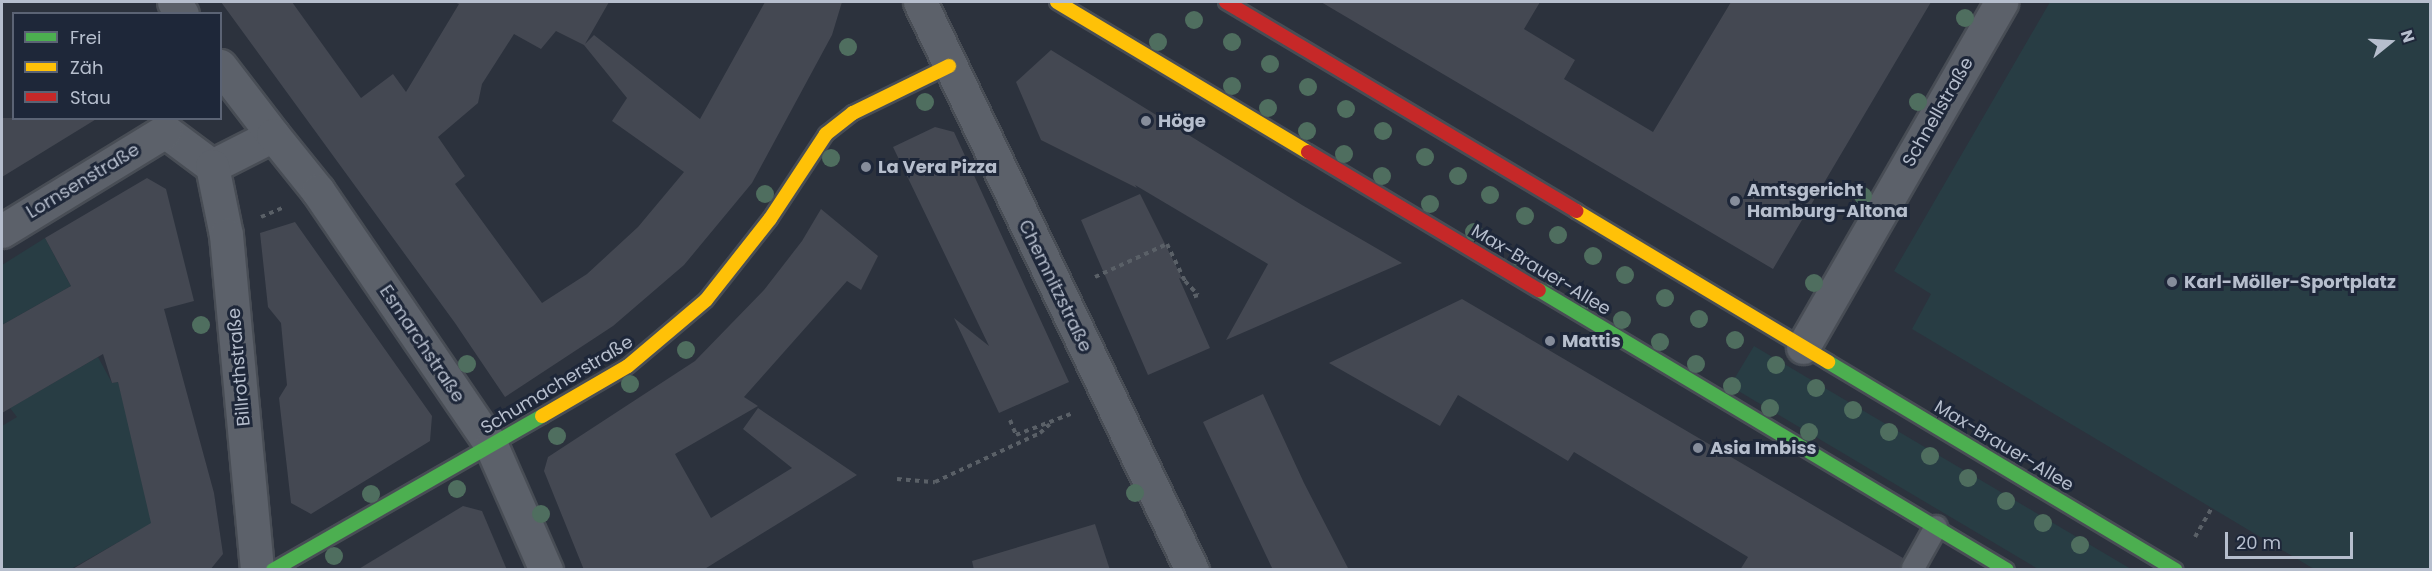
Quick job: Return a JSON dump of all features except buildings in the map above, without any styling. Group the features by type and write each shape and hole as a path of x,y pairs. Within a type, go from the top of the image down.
{"main road":[{"name":"Max-Brauer-Allee","path":"1057,2 2007,570"},
{"name":"Max-Brauer-Allee","path":"1226,2 2175,570"},
{"name":"Schumacherstraße","path":"273,570 628,366 670,334 733,268 826,134 853,113 949,66"}],"street":[{"name":"Chemnitzstraße","path":"920,2 1192,570"},
{"name":"Schnellstraße","path":"1803,346 2001,2"},
{"name":"Esmarchstraße","path":"222,69 318,190 492,445 546,570"},
{"path":"167,125 212,166 273,135"},
{"name":"Lornsenstraße","path":"2,231 167,125"},
{"name":"Billrothstraße","path":"212,166 226,235 257,570"}],"lane":[{"path":"1913,568 1936,527"}],"path":[{"path":"226,235 318,190"},
{"path":"1136,258 1167,244 1185,281 1198,295 1192,297"},
{"path":"1010,420 1016,435 1037,426"},
{"path":"897,479 935,482 1032,437 1050,424"}],"shaded area":[{"name":"Karl-Möller-Sportplatz","path":"2050,2 2430,2 2430,569 2314,569 1912,329 1931,294 1894,271"},
{"path":"45,238 71,286 2,325 2,265"},
{"path":"1754,346 2131,569 2038,569 1730,386"},
{"path":"98,357 112,383 118,382 153,501 152,532 131,535 71,569 2,570 2,426 17,417 10,408"}],"traffic: fast":[{"path":"1539,290 2007,570"},
{"path":"1828,362 2176,570"},
{"path":"273,570 542,416"}],"traffic: slow":[{"path":"1057,2 1308,152"},
{"path":"542,416 628,366 706,300 770,219 826,134 853,113 949,66"},
{"path":"1576,211 1828,362"}],"traffic: jam":[{"path":"1226,2 1576,211"},
{"path":"1308,152 1539,290"}],"place":[{"name":"Höge","path":"1146,121"},
{"name":"La Vera Pizza","path":"866,167"},
{"name":"Amtsgericht Hamburg-Altona","path":"1735,201"},
{"name":"Karl-Möller-Sportplatz","path":"2172,282"},
{"name":"Mattis","path":"1550,341"},
{"name":"Asia Imbiss","path":"1698,448"}]}
